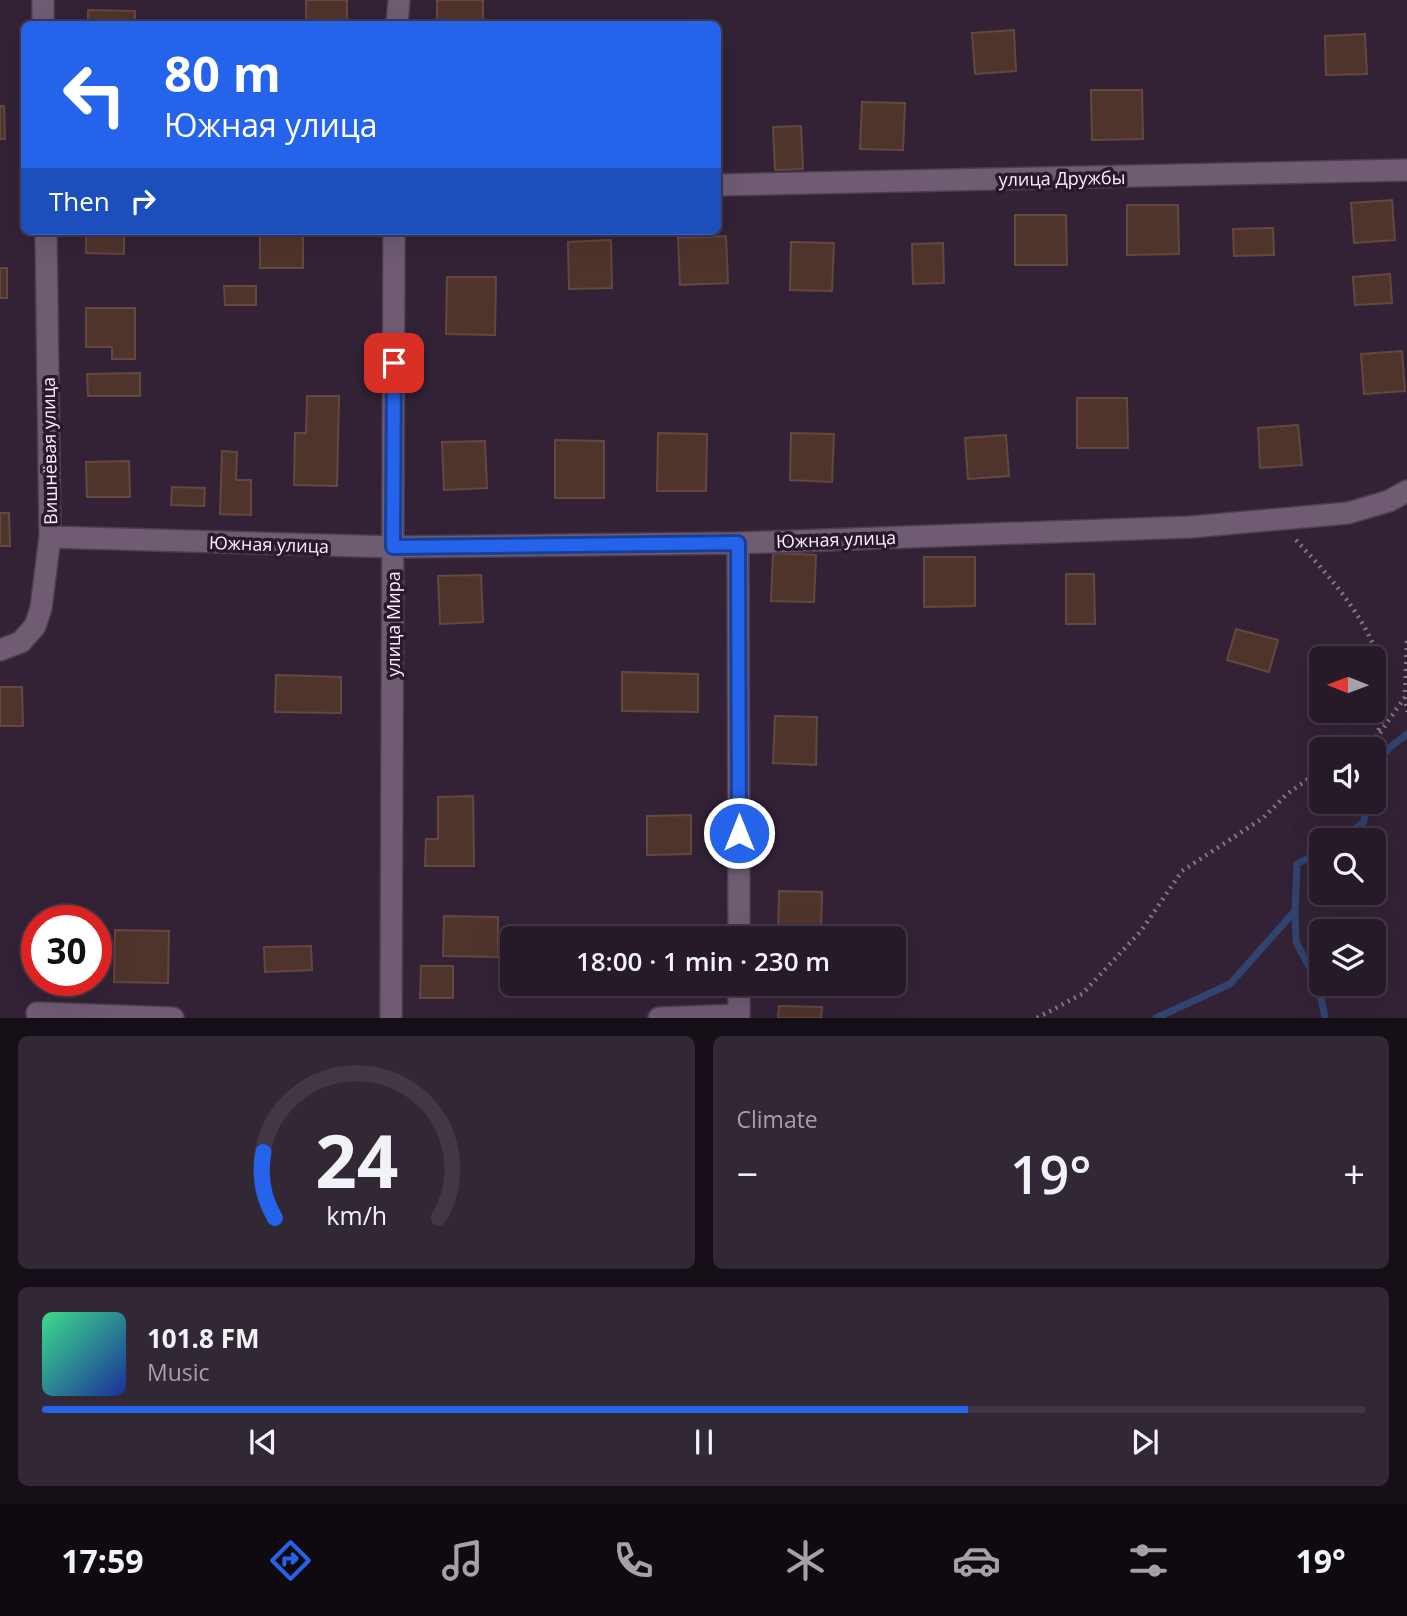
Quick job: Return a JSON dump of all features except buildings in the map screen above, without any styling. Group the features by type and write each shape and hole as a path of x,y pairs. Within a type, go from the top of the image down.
{"street":[{"path":"43,0 43,21"},
{"path":"397,21 398,0"},
{"name":"улица Дружбы","path":"721,185 1407,170"},
{"name":"Вишнёвая улица","path":"0,650 20,642 35,626 41,608 50,537 46,235"},
{"name":"улица Мира","path":"391,1017 394,235"},
{"name":"Южная улица","path":"50,537 393,547 738,543 1191,527 1348,513 1389,501 1407,491"},
{"path":"738,543 739,926"},
{"path":"659,1017 739,1015 739,996"},
{"path":"37,1013 173,1017"}],"path":[{"path":"1280,519 1355,609 1382,666 1386,704 1376,737"},
{"path":"1407,641 1407,712"},
{"path":"1377,737 1405,696"},
{"path":"1037,1017 1082,994 1141,931 1182,872 1263,818 1287,794 1309,778"}],"waterway":[{"path":"1386,752 1407,734"},
{"path":"1356,828 1364,822 1365,814"},
{"path":"1309,858 1297,864 1296,942 1318,983 1325,1018"},
{"path":"1156,1018 1230,984 1294,912"}],"route":[{"path":"394,363 393,547 738,543 739,833"}]}
